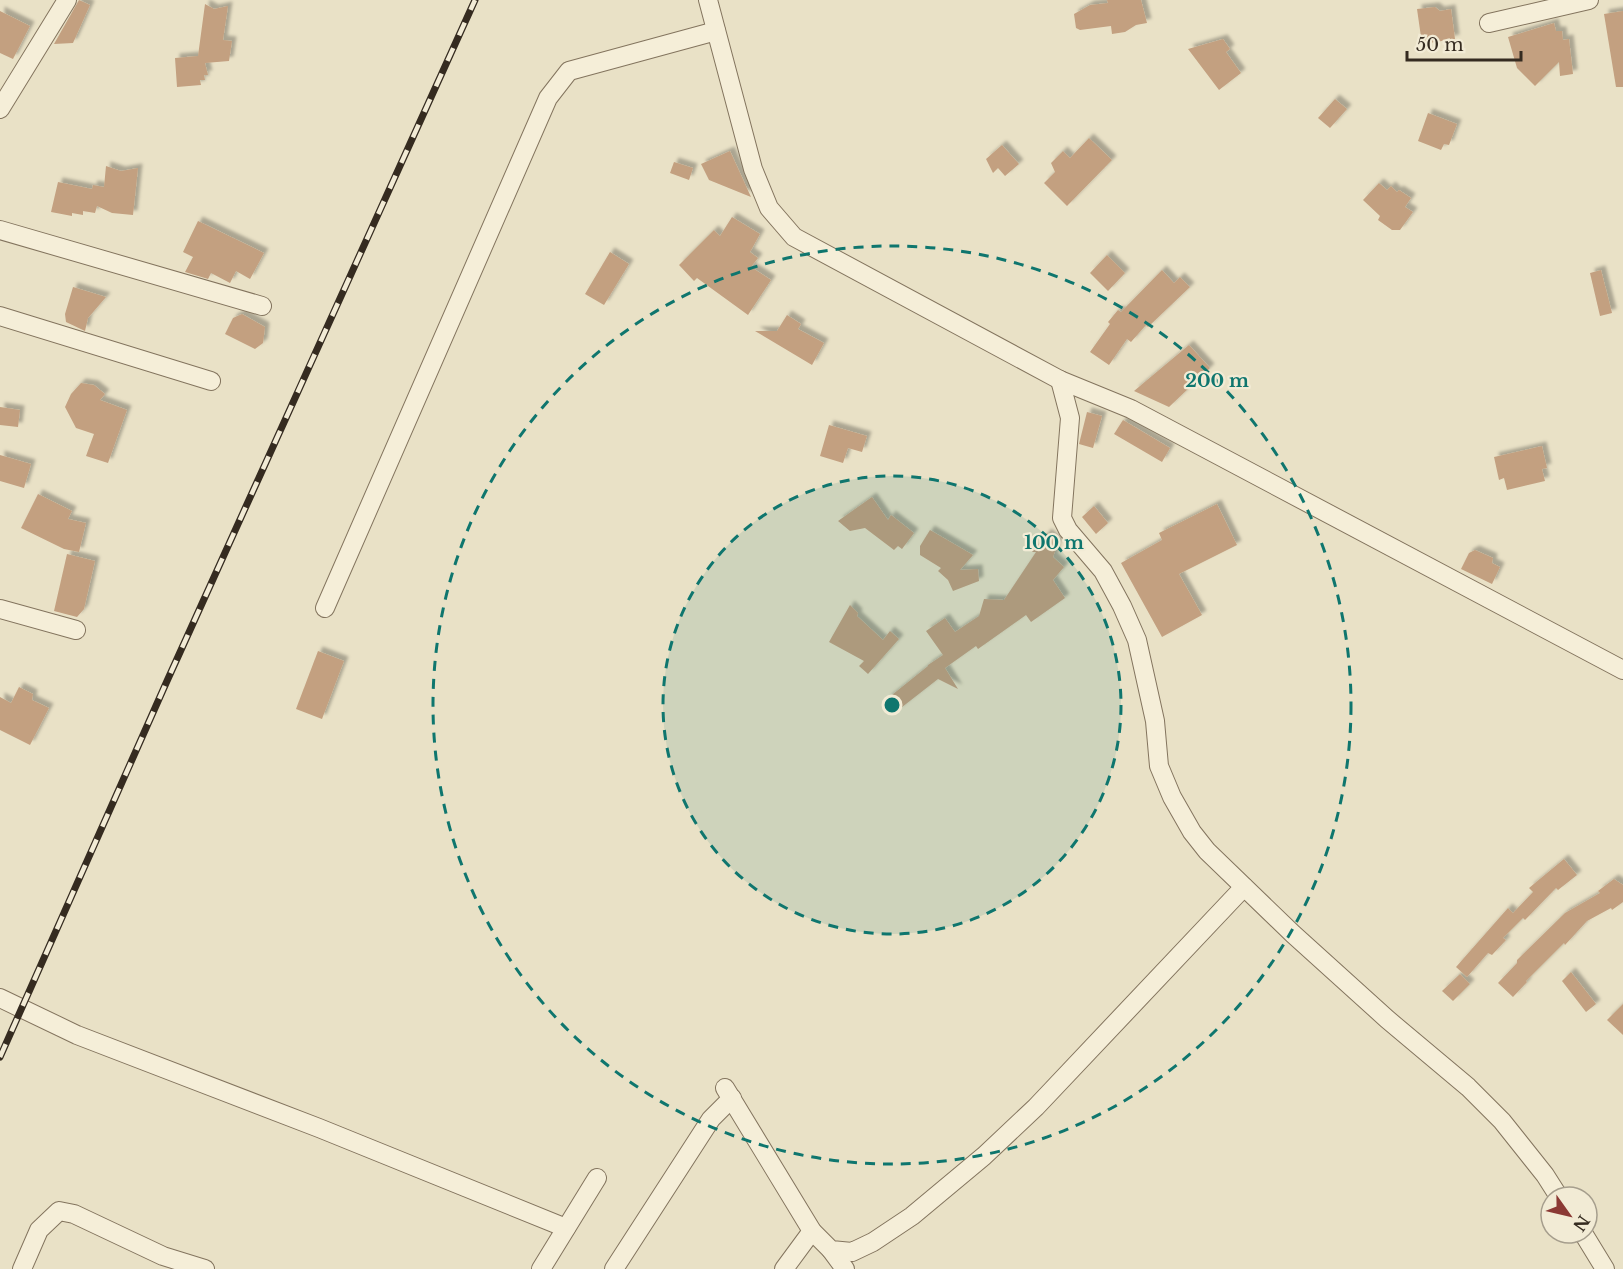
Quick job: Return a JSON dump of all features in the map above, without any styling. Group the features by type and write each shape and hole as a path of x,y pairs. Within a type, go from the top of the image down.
{"street":[{"path":"0,109 67,0"},
{"path":"708,0 753,169 770,208 794,237 1060,380 1131,409 1623,670"},
{"path":"1489,23 1589,0"},
{"path":"326,608 548,98 569,71 716,31"},
{"path":"0,230 262,306"},
{"path":"0,316 211,381"},
{"path":"1060,380 1070,418 1062,518 1068,530 1103,571 1137,640 1155,722 1159,766 1172,797 1191,832 1207,851 1293,934 1387,1019 1468,1086 1502,1121 1552,1185"},
{"path":"0,609 76,630"},
{"path":"831,1250 852,1252 873,1242 912,1216 984,1156 1074,1068 1244,886"},
{"path":"0,998 76,1035 319,1128 566,1228"},
{"path":"614,1269 729,1093 812,1231 831,1250 845,1269"},
{"path":"541,1269 597,1178"},
{"path":"22,1269 39,1230 58,1211 74,1214 163,1256 206,1269"},
{"path":"784,1269 812,1231"},
{"path":"1590,1245 1605,1269"}],"building":[{"path":"79,0 90,5 73,43 54,44"},
{"path":"1107,0 1141,0 1147,23 1136,25 1125,32 1112,34 1111,26 1080,30 1076,28 1074,14 1090,5 1108,3"},
{"path":"205,4 214,9 228,6 223,40 232,41 229,61 205,63 208,75 204,75 205,80 200,80 201,85 177,87 175,58 198,56"},
{"path":"1435,7 1440,11 1451,9 1455,39 1422,44 1417,9"},
{"path":"0,11 30,26 13,59 0,53"},
{"path":"1623,11 1623,87 1616,87 1604,14"},
{"path":"1554,23 1556,31 1562,31 1563,40 1569,39 1573,74 1560,76 1559,62 1535,86 1517,68 1508,37"},
{"path":"1223,39 1230,49 1226,52 1241,73 1219,90 1188,49"},
{"path":"1335,99 1347,109 1330,128 1318,118"},
{"path":"1428,113 1457,124 1449,145 1444,144 1441,150 1418,141"},
{"path":"1089,138 1112,160 1067,206 1044,183 1055,172 1051,163 1063,151 1070,158"},
{"path":"1002,145 1019,164 1005,176 998,168 993,173 986,159"},
{"path":"730,151 751,197 709,180 701,164"},
{"path":"674,162 693,168 689,180 670,173"},
{"path":"106,166 121,171 138,168 133,215 112,213 97,206 95,213 83,211 83,215 72,213 72,216 51,212 58,182 92,189 93,185 104,187"},
{"path":"1379,183 1387,190 1391,186 1397,192 1399,190 1411,198 1405,207 1413,212 1400,230 1392,230 1378,220 1380,216 1363,200"},
{"path":"732,217 760,234 750,252 758,258 751,267 771,280 748,315 697,278 694,281 679,265 714,230 720,236"},
{"path":"198,221 264,253 250,279 236,271 230,283 211,273 208,279 185,272 193,257 183,252"},
{"path":"610,252 629,264 604,305 585,294"},
{"path":"1107,255 1125,273 1108,291 1090,273"},
{"path":"1162,270 1174,283 1180,277 1190,287 1148,327 1146,325 1131,342 1127,339 1109,365 1090,352 1118,310 1121,312"},
{"path":"1601,270 1612,313 1600,316 1590,273"},
{"path":"73,287 106,297 88,318 85,331 66,322 65,314"},
{"path":"242,314 265,327 263,343 255,349 225,334 233,318"},
{"path":"787,315 801,324 798,329 824,343 812,365 755,331 777,331"},
{"path":"1189,345 1210,368 1169,407 1134,391"},
{"path":"81,383 94,385 105,394 100,400 127,410 108,463 86,456 94,434 76,428 65,407 71,394"},
{"path":"0,407 20,410 18,427 0,425"},
{"path":"1087,412 1102,416 1093,448 1079,444"},
{"path":"1123,420 1170,448 1162,462 1114,434"},
{"path":"829,425 867,436 862,452 848,448 843,463 820,456"},
{"path":"1542,446 1547,468 1542,469 1545,481 1507,490 1504,478 1499,480 1494,457"},
{"path":"0,455 31,464 24,488 0,481"},
{"path":"38,494 72,511 68,519 86,523 79,552 64,549 21,528"},
{"path":"872,497 888,520 891,515 914,533 902,549 898,546 894,550 865,528 850,531 838,521"},
{"path":"1217,504 1237,545 1179,574 1202,615 1162,637 1121,563 1162,540 1159,533"},
{"path":"1094,506 1108,523 1096,534 1082,517"},
{"path":"930,530 973,555 960,570 978,569 979,581 953,591 948,580 938,571 941,568 920,555 920,546"},
{"path":"1047,533 1058,542 1053,557 1064,567 1053,580 1065,598 1031,622 1026,615 978,649 976,646 945,668 958,689 938,679 897,711 887,699 943,655 926,631 945,618 955,632 979,616 984,599 1004,600 1036,552 1032,552"},
{"path":"1475,550 1493,558 1492,563 1500,567 1492,584 1461,569 1469,553"},
{"path":"67,554 95,561 84,609 77,617 54,611"},
{"path":"850,605 858,613 857,616 883,640 890,631 899,639 868,674 859,666 864,661 829,642"},
{"path":"318,651 344,661 322,719 296,709"},
{"path":"19,687 33,694 32,700 49,708 30,745 0,730 0,697 11,703"},
{"path":"1564,859 1577,875 1558,890 1556,888 1525,920 1523,918 1503,938 1506,940 1492,955 1488,953 1467,977 1456,967 1508,908 1513,913 1533,892 1529,888"},
{"path":"1614,879 1623,885 1623,902 1612,910 1611,908 1587,921 1526,981 1513,997 1498,983 1517,963 1517,960 1565,913 1600,893 1598,891"},
{"path":"1571,972 1596,1004 1586,1012 1562,981"},
{"path":"1460,974 1470,984 1453,1001 1442,991"},
{"path":"1623,1004 1623,1035 1607,1020"}],"railway":[{"path":"0,1057 475,0"}]}
